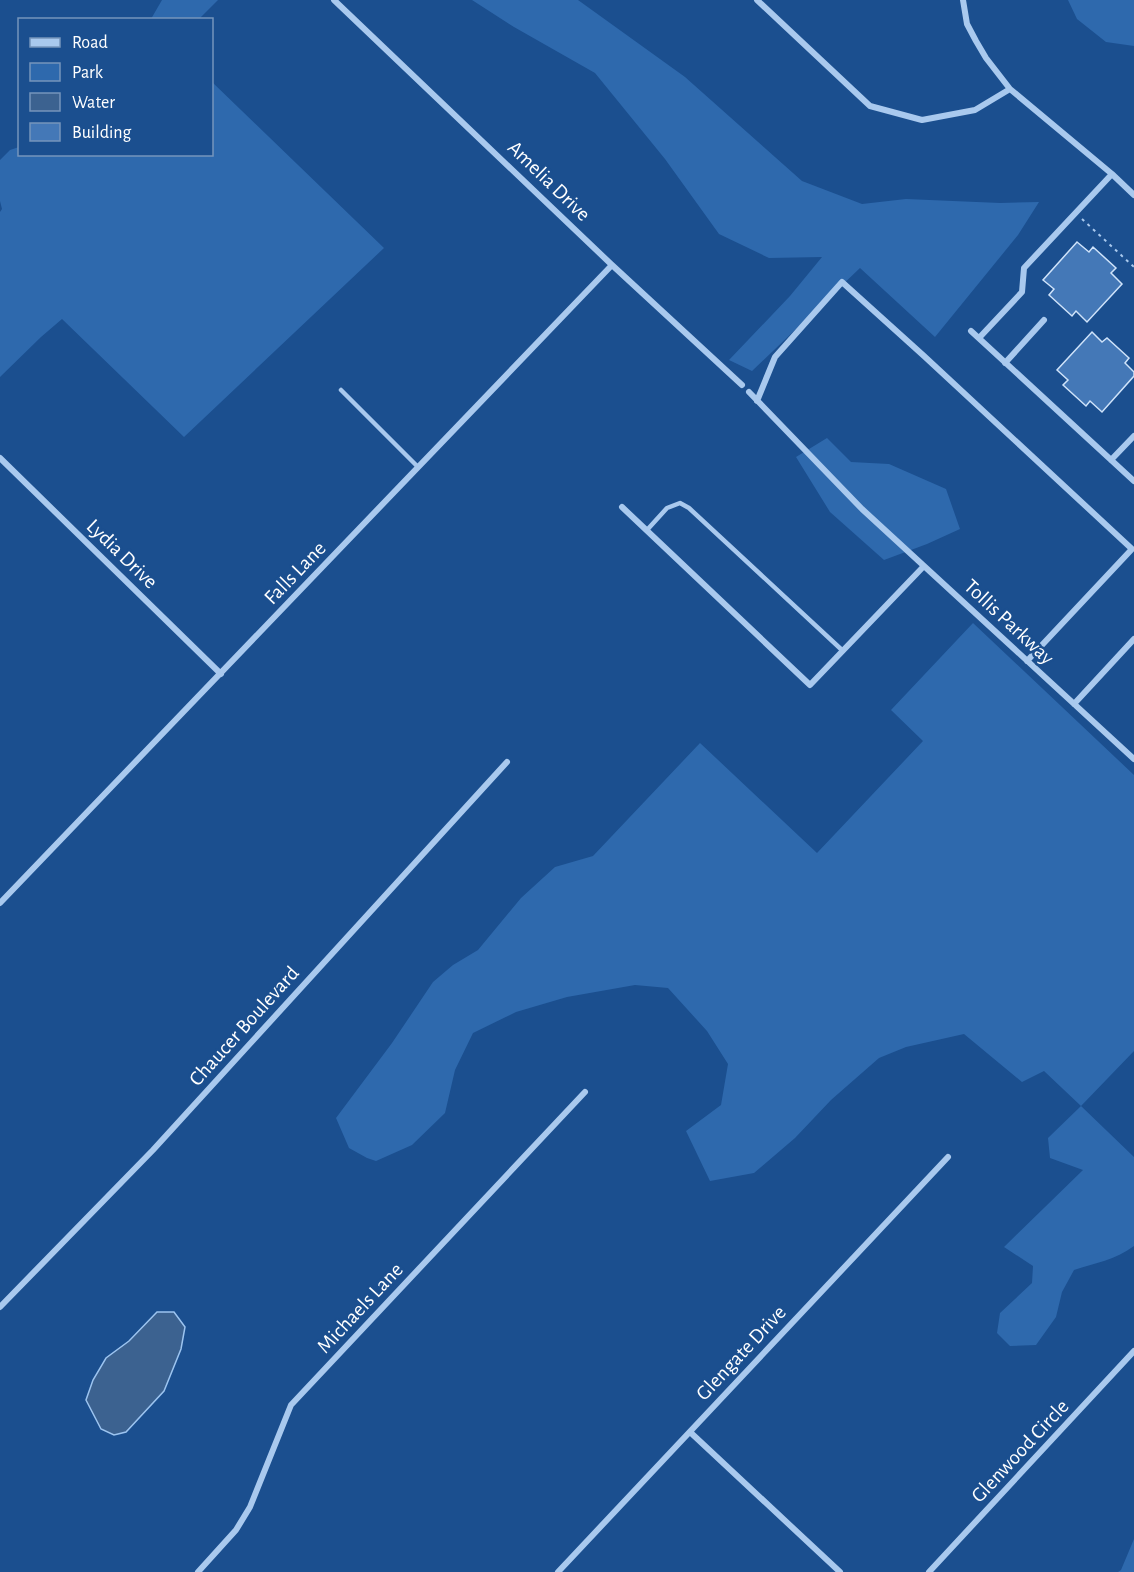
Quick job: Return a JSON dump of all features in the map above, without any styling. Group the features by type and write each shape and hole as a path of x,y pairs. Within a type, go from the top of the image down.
{"street":[{"name":"Amelia Drive","path":"334,0 741,385"},
{"path":"757,0 870,106 922,120 975,110 1010,89"},
{"path":"963,0 968,24 976,41 1010,89 1134,195"},
{"path":"979,339 1022,292 1024,268 1112,174"},
{"name":"Falls Lane","path":"0,903 612,265"},
{"path":"749,392 758,401 775,357 842,282 1132,549 1028,661"},
{"path":"1005,363 1044,320"},
{"path":"971,331 1134,481"},
{"name":"Tollis Parkway","path":"758,401 861,508 1134,759"},
{"path":"1111,460 1134,436"},
{"name":"Lydia Drive","path":"0,458 221,674"},
{"path":"622,507 810,685 924,566"},
{"path":"1074,704 1134,639"},
{"name":"Chaucer Boulevard","path":"0,1307 153,1150 507,762"},
{"name":"Michaels Lane","path":"198,1572 236,1530 250,1507 291,1405 585,1092"},
{"name":"Glengate Drive","path":"558,1572 948,1157"},
{"name":"Glenwood Circle","path":"929,1572 1134,1351"},
{"path":"690,1432 840,1572"}],"lane":[{"path":"340,390 418,467"},
{"path":"646,530 667,508 680,503 689,508 843,651"}],"path":[{"path":"1076,213 1134,267"}],"green space":[{"path":"162,0 218,0 200,18 152,18"},
{"path":"472,0 578,0 685,77 802,181 862,204 906,199 1000,203 1039,202 1018,235 935,337 860,268 752,371 729,360 790,296 822,257 769,258 719,234 665,159 595,73"},
{"path":"1068,0 1134,0 1134,46 1106,42 1077,19"},
{"path":"213,83 384,248 184,437 62,319 0,377 0,212 2,209 0,160 10,150 18,147 18,156 213,156"},
{"path":"827,438 851,462 889,464 946,489 960,529 884,560 830,512 796,457"},
{"path":"973,623 1134,775 1134,1051 1081,1106 1044,1071 1022,1082 964,1034 906,1047 879,1058 831,1100 795,1138 754,1173 710,1181 686,1131 721,1105 728,1064 707,1031 668,988 635,985 567,997 516,1012 473,1033 455,1070 445,1113 412,1145 376,1161 349,1148 336,1118 392,1043 433,982 453,965 478,950 521,898 555,867 593,856 700,743 817,853 923,741 891,710"},
{"path":"1081,1106 1134,1157 1134,1246 1112,1258 1074,1270 1062,1292 1056,1317 1036,1345 1010,1346 997,1333 1000,1313 1032,1283 1033,1266 1004,1247 1083,1170 1050,1158 1048,1138"},
{"path":"1134,1539 1134,1572 1118,1572 1121,1570"}],"water":[{"path":"157,1312 174,1312 185,1327 181,1349 164,1391 126,1432 114,1435 101,1429 86,1400 93,1380 106,1358 129,1341"}],"building":[{"path":"1077,242 1089,252 1093,247 1116,268 1111,273 1122,284 1087,322 1076,311 1072,316 1049,295 1054,289 1043,280"},
{"path":"1092,332 1102,342 1107,338 1129,358 1125,363 1134,372 1134,376 1102,412 1090,401 1086,406 1063,385 1068,380 1057,370"}]}
